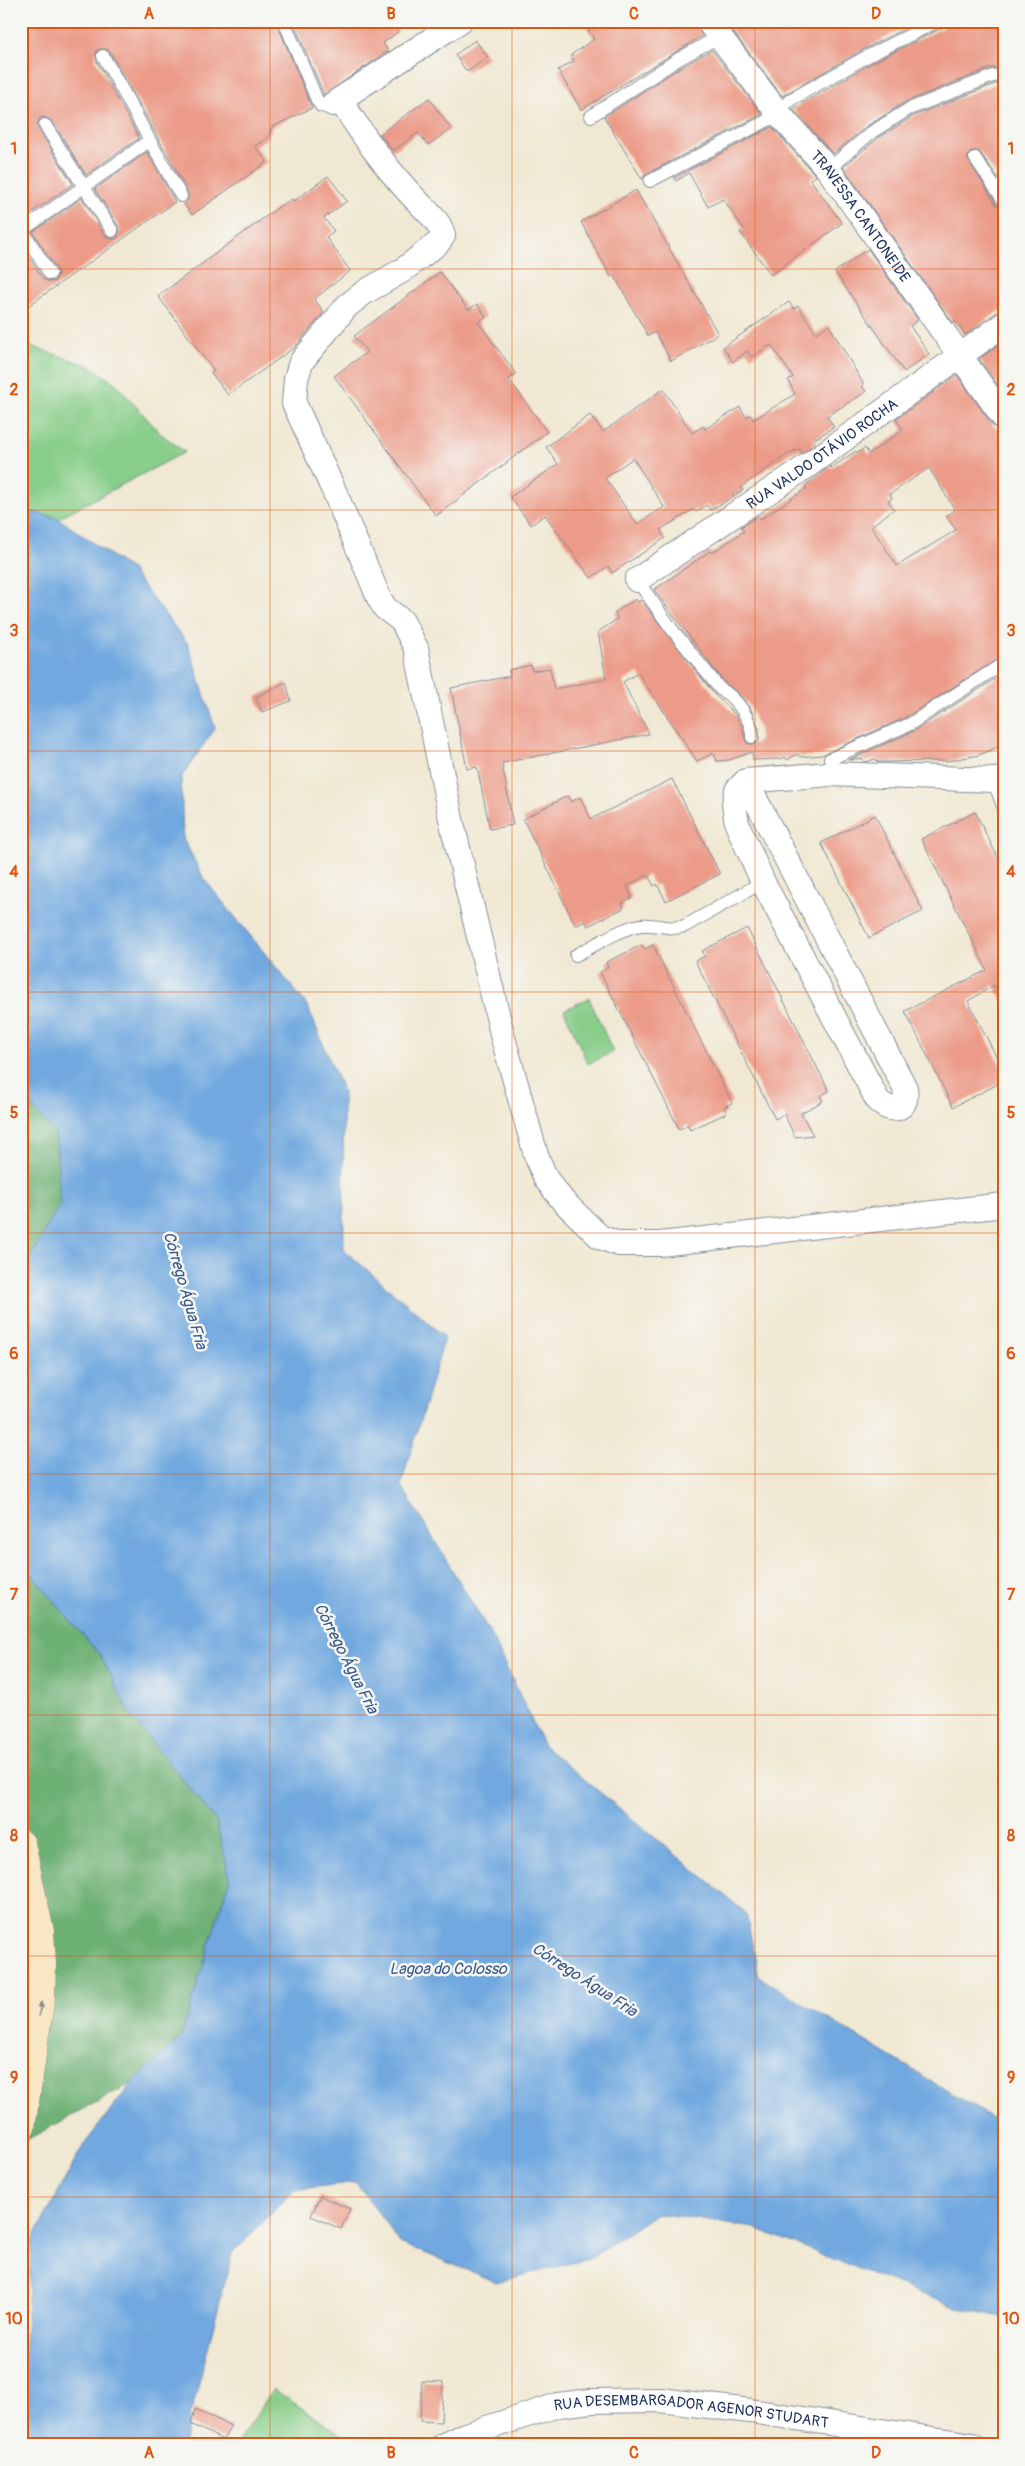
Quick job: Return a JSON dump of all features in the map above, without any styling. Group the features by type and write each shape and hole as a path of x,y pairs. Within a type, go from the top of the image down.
{"street":[{"path":"460,21 336,102 399,183 435,220 442,229 443,236 438,243 403,270 365,292 346,306 301,362 296,379 294,403 335,493 379,598 386,608 402,621 416,648 451,819 503,1038 536,1155 546,1179 563,1201 600,1237 618,1244 660,1244 1004,1205"},
{"name":"TRAVESSA CANTONEIDE","path":"714,29 778,113 828,169 1004,418"},
{"name":"RUA VALDO OTÁVIO ROCHA","path":"637,580 807,466 1004,324"},
{"path":"746,781 905,1088 907,1097 903,1105 894,1110 886,1108 878,1102 763,882 737,824 734,804 737,790 746,781 830,766 998,780"},
{"path":"21,1844 40,1932 42,1989 21,2127"},
{"name":"RUA DESEMBARGADOR AGENOR STUDART","path":"444,2445 465,2435 558,2405 591,2401 660,2400 750,2411 973,2445"}],"lane":[{"path":"284,21 317,100 321,106 326,107 336,102"},
{"path":"650,181 778,113 790,100 868,56 938,21"},
{"path":"591,116 678,60 714,29"},
{"path":"103,56 134,110 149,142 181,196"},
{"path":"828,169 872,132 909,109 993,76 1004,75"},
{"path":"45,125 112,231"},
{"path":"50,274 22,230 149,142"},
{"path":"975,158 1004,201"},
{"path":"637,580 714,682 720,689 728,693 737,704 752,728 752,737"},
{"path":"830,766 910,724 1004,663"},
{"path":"998,780 1004,808"},
{"path":"576,955 628,929 641,925 676,928 685,926 763,882"}],"green space":[{"path":"21,338 30,346 90,366 115,383 160,433 185,452 58,518 21,510"},
{"path":"589,998 613,1052 588,1064 564,1010"},
{"path":"21,1095 56,1134 60,1204 21,1274"},
{"path":"21,1562 100,1655 130,1714 216,1821 230,1878 181,2037 132,2083 21,2143"},
{"path":"273,2389 355,2443 354,2445 236,2445"}],"water":[{"name":"Lagoa do Colosso","path":"21,510 58,518 130,569 188,644 215,728 181,778 183,838 204,879 307,1005 343,1092 344,1250 445,1337 401,1485 489,1631 544,1746 746,1913 759,1977 1004,2125 1004,2317 958,2308 755,2228 657,2213 592,2258 496,2282 400,2243 356,2182 294,2190 232,2254 183,2445 21,2445 21,2365 24,2356 32,2241 83,2146 132,2083 181,2037 230,1878 216,1821 130,1714 100,1655 21,1562 21,1274 60,1204 56,1134 21,1095"}],"building":[{"path":"21,21 276,21 312,108 272,127 268,137 255,146 267,162 192,215 184,204 188,200 188,192 130,87 110,52 107,49 99,49 96,52 96,60 139,138 86,175 52,121 45,117 40,118 37,125 38,129 73,184 21,220 21,69 28,64 21,57"},
{"path":"293,21 391,21 398,32 383,43 388,51 324,95"},
{"path":"597,21 694,21 702,36 581,110 558,70 574,61 571,55 594,39 587,28"},
{"path":"725,21 919,21 864,49 782,96"},
{"path":"946,21 1004,21 1004,67 990,68 905,102 867,126 833,154 793,109 872,63 942,28"},
{"path":"475,40 488,57 467,72 455,55"},
{"path":"712,50 762,114 646,174 642,179 604,117 681,67"},
{"path":"1004,83 1004,186 979,151 971,151 967,158 997,206 1004,209 1004,310 996,313 965,335 955,321 953,323 843,167 877,139 913,116 995,84"},
{"path":"429,98 451,129 428,145 418,133 393,151 380,134"},
{"path":"772,127 816,176 810,179 842,223 771,275 740,232 744,229 723,199 708,207 689,173 676,181 674,178"},
{"path":"147,152 175,202 21,311 21,244 43,279 50,282 55,281 58,274 57,270 33,232 82,198 105,236 112,239 117,238 120,231 119,227 95,189"},
{"path":"328,176 347,201 324,218 334,231 326,237 350,271 314,299 324,312 295,347 228,395 211,373 214,371 158,296 280,206 292,199 294,201"},
{"path":"636,190 718,334 671,361 655,332 648,336 614,275 611,277 581,222"},
{"path":"868,249 918,320 910,326 929,354 904,372 835,272"},
{"path":"440,272 468,310 477,304 486,317 478,322 516,374 509,379 547,432 436,516 334,376 367,352 354,336"},
{"path":"789,302 794,309 798,306 816,333 829,325 864,385 862,386 866,392 827,416 834,427 813,440 815,443 802,453 800,449 791,452 741,487 743,490 710,510 707,505 696,512 694,509 660,530 665,538 612,573 608,566 591,578 545,515 531,525 510,497 558,464 546,447 590,415 603,432 663,389 692,433 703,426 705,429 740,407 746,417 751,415 753,420 795,394 788,380 793,377 771,345 751,357 747,351 733,362 723,347","holes":["633,458 664,507 637,524 605,478"]},
{"path":"1004,341 1004,394 979,359"},
{"path":"957,375 993,426 1004,432 1004,655 906,717 822,755 800,757 798,754 787,760 785,757 781,759 753,760 752,752 729,760 717,761 714,753 697,761 638,673 623,682 649,734 502,763 513,825 490,829 477,767 467,769 451,688 510,676 509,670 531,665 532,671 550,668 554,689 606,679 598,632 617,619 615,612 636,599 638,602 641,600 714,694 735,714 742,727 746,742 756,744 759,740 759,729 749,705 725,683 654,590 710,551 712,553 744,531 741,527 758,516 761,519 807,488 805,486 830,466 831,468 856,451 857,453 865,448 869,454 903,430 896,419","holes":["929,468 955,510 946,516 956,530 897,566 871,526 894,509 888,501 892,498 890,494"]},
{"path":"1004,673 1004,744 979,755 947,761 878,762 875,759 866,762 862,758 849,760 914,731"},
{"path":"286,682 291,701 262,712 256,697"},
{"path":"672,779 720,874 666,901 657,884 654,886 648,875 627,886 632,898 622,903 624,908 588,926 585,921 576,926 523,819 567,796 571,802 580,797 591,819"},
{"path":"975,812 1004,870 1004,1004 994,985 968,1001 1004,1072 1004,1081 953,1107 905,1011 987,970 921,839"},
{"path":"875,815 923,911 869,938 821,843"},
{"path":"747,928 829,1091 820,1096 823,1101 801,1113 813,1135 795,1137 784,1114 775,1119 695,961 705,956 702,951"},
{"path":"642,945 645,949 653,945 732,1103 724,1107 727,1113 690,1130 688,1125 679,1129 600,972 608,968 606,962"},
{"path":"320,2196 350,2209 341,2229 311,2216"},
{"path":"422,2381 443,2382 441,2422 420,2421"},
{"path":"195,2409 231,2426 223,2440 191,2424"}],"water label":[{"name":"Córrego Água Fria","path":"186,1290"},
{"name":"Córrego Água Fria","path":"347,1658"},
{"name":"Córrego Água Fria","path":"585,1979"}]}
